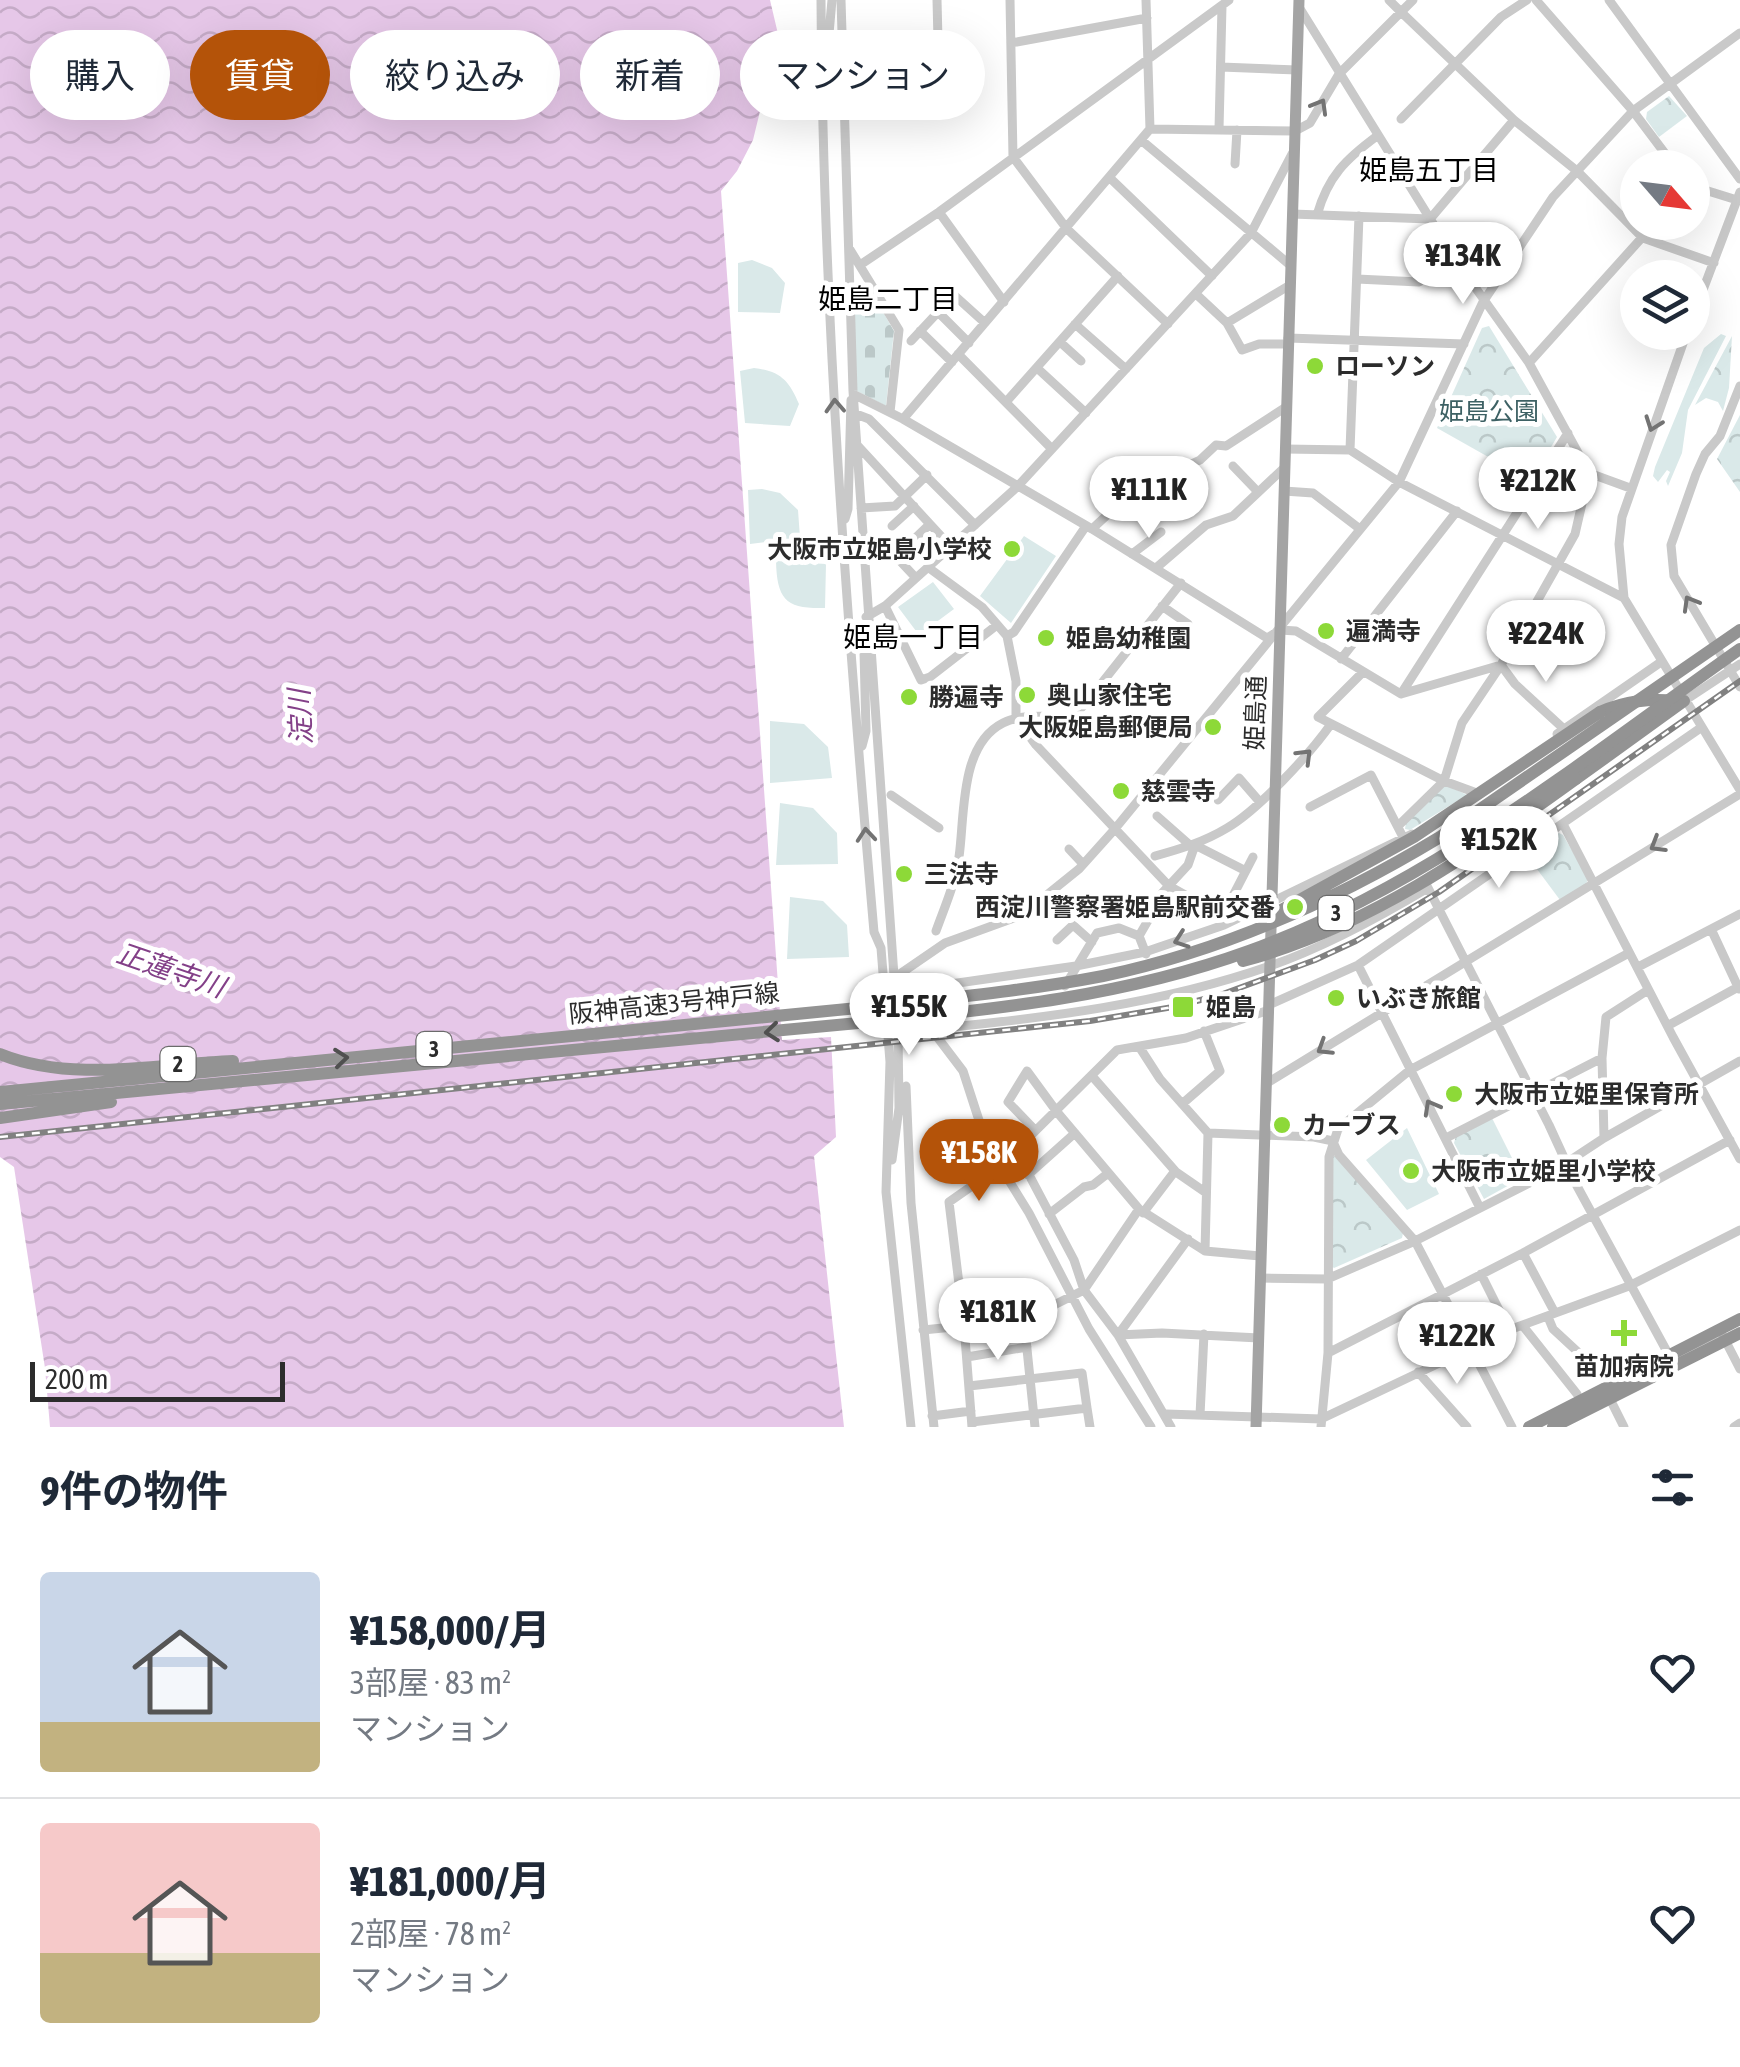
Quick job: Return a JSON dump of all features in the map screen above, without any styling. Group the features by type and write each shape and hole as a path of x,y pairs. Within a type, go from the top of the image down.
{"highway":[{"name":"阪神高速3号神戸線","path":"0,1092 1009,991 1106,975 1195,951 1294,914 1396,864 1478,813 1740,630"},
{"name":"阪神高速3号神戸線","path":"0,1104 1060,1001 1154,980 1249,951 1354,904 1487,826 1740,649"},
{"name":"3","path":"1195,951 1302,900 1414,837 1600,712 1652,698 1687,700"},
{"name":"3","path":"1060,1001 1140,988 1294,946 1385,903 1458,861 1687,700"},
{"name":"2","path":"0,1054 35,1066 76,1069 254,1060 300,1062"},
{"name":"2","path":"0,1118 43,1114 162,1090"},
{"path":"1529,1427 1722,1335 1740,1318"},
{"path":"1722,1335 1740,1334"},
{"path":"1553,1427 1610,1399 1671,1360"}],"main road":[{"name":"姫島通","path":"1256,1422 1298,2"}],"street":[{"path":"821,0 822,30"},
{"path":"830,30 832,0"},
{"path":"840,0 847,245 861,508 895,992 898,1108 886,1192"},
{"path":"937,0 938,30"},
{"path":"1010,0 1013,157 1067,229 1168,324"},
{"path":"902,419 1150,128 1146,0"},
{"path":"1389,0 1620,216"},
{"path":"1150,128 1295,131 1310,123 1338,74 1413,0"},
{"path":"1401,119 1501,17 1527,0"},
{"path":"1536,0 1662,150"},
{"path":"1608,0 1740,179"},
{"path":"895,992 1145,952 1271,902 1400,831 1444,781 1462,723 1502,666 1576,534 1589,472 1529,363 1483,302 1430,220 1338,74 1298,2"},
{"path":"860,264 1226,3"},
{"path":"1219,129 1226,3"},
{"path":"1010,43 1147,18"},
{"path":"894,978 945,944 1022,916 1083,864 1114,830 1400,482 1483,302 1552,197 1633,111 1740,32"},
{"path":"1220,67 1297,70"},
{"path":"826,120 842,528 874,932 881,948 886,991 890,1080 886,1192 911,1427"},
{"path":"1430,220 1514,120"},
{"path":"1235,164 1237,130"},
{"path":"1317,215 1321,200 1343,162 1377,136"},
{"path":"1141,140 1290,265"},
{"path":"859,759 866,730 864,624 868,615 885,606 1017,487 1196,294 1251,233 1294,152"},
{"path":"1110,178 1212,276"},
{"path":"1710,190 1739,196 1710,273"},
{"path":"938,212 1004,302"},
{"path":"1292,214 1430,220"},
{"path":"1350,450 1358,216"},
{"path":"1529,363 1640,240"},
{"path":"1648,240 1714,263"},
{"path":"847,245 898,330 890,412"},
{"path":"1357,278 1420,282 1455,259"},
{"path":"1006,402 1118,276"},
{"path":"1227,323 1290,285"},
{"path":"1196,294 1227,323 1242,350 1288,341 1464,344"},
{"path":"911,340 954,295 985,324"},
{"path":"938,312 969,342"},
{"path":"1076,324 1126,369"},
{"path":"920,331 1006,402 1052,449"},
{"path":"1060,342 1081,361"},
{"path":"1267,1083 1740,792 1624,598 1619,544 1630,488 1680,350"},
{"path":"1037,368 1086,413"},
{"path":"1740,386 1720,436 1700,464 1671,546 1674,576 1740,687"},
{"path":"842,528 848,509 849,411 851,396 855,395"},
{"path":"855,395 1089,528 1267,638 1280,630 1296,631 1401,694 1502,666"},
{"path":"1008,636 1089,528 1132,492 1201,460 1216,445 1226,446 1286,407"},
{"path":"856,414 869,419 975,525"},
{"path":"1401,694 1568,433"},
{"path":"858,446 951,548"},
{"path":"1284,449 1350,450 1400,482 1624,598"},
{"path":"1233,466 1258,492"},
{"path":"1156,568 1206,524 1233,516 1284,468"},
{"path":"1589,472 1630,488"},
{"path":"861,508 895,506 928,475"},
{"path":"1284,492 1313,493 1360,529"},
{"path":"892,526 914,506"},
{"path":"1341,659 1457,511"},
{"path":"907,546 930,524"},
{"path":"1132,554 1161,532"},
{"path":"884,545 916,578"},
{"path":"928,568 982,607 1008,636 1016,681 1016,718 1036,746 1169,886 1222,920"},
{"path":"936,931 952,894 973,762 989,734 1016,718 1072,717 1181,583"},
{"path":"885,606 921,680 997,624"},
{"path":"1162,606 1188,624"},
{"path":"1400,831 1410,835 1662,662"},
{"path":"1502,666 1515,684 1564,729"},
{"path":"1687,700 1732,670"},
{"path":"1362,673 1318,716 1444,781 1474,792"},
{"path":"1155,856 1193,846 1231,826 1276,786 1331,724"},
{"path":"971,1420 949,1202 999,1167 1117,1050 1204,1031 1269,1008 1358,965 1702,727"},
{"path":"1310,807 1371,774 1592,1215 1671,1360"},
{"path":"1218,800 1239,778 1259,801"},
{"path":"892,795 939,828"},
{"path":"1157,816 1193,846 1244,870"},
{"path":"1562,824 1740,1159"},
{"path":"1174,992 1145,952 1140,936 1150,917 1151,904 1188,865 1193,846"},
{"path":"1069,849 1083,864"},
{"path":"1222,920 1253,857"},
{"path":"932,1029 1046,1018 1174,992 1270,966 1340,937 1428,888"},
{"path":"1638,968 1740,914"},
{"path":"1058,940 1073,925 1092,942"},
{"path":"1046,1018 1097,933 1112,928 1140,936"},
{"path":"1668,1025 1739,989 1711,929"},
{"path":"1321,1423 1328,1353 1332,1141 1338,1129 1410,1070 1629,954"},
{"path":"1358,965 1448,1137 1480,1208"},
{"path":"1604,1138 1602,1058 1606,1017 1648,990"},
{"path":"895,992 912,1004 963,1071 987,1145 1029,1213 1070,1296 1151,1427"},
{"path":"1182,1104 1220,1071 1204,1031"},
{"path":"1140,1048 1160,1079 1208,1133 1205,1251"},
{"path":"1448,1137 1602,1058"},
{"path":"1260,1278 1327,1279 1416,1241 1566,1163 1740,1062"},
{"path":"1035,1130 1008,1102 1027,1071 1056,1112 1142,1211 1205,1251 1260,1256"},
{"path":"1092,1076 1175,1172 1205,1192"},
{"path":"906,1086 906,1137 933,1422 1035,1421 1088,1408"},
{"path":"1028,1176 1075,1133"},
{"path":"1208,1133 1332,1141"},
{"path":"1328,1353 1730,1140"},
{"path":"1332,1141 1338,1154 1416,1241 1512,1427"},
{"path":"1016,1150 1074,1260 1084,1290 1118,1335 1171,1427"},
{"path":"923,1330 1024,1320 1084,1290 1175,1172"},
{"path":"1049,1214 1107,1174"},
{"path":"1166,1414 1321,1423 1472,1347 1629,1286 1740,1230"},
{"path":"1118,1335 1188,1239"},
{"path":"1523,1253 1551,1315 1553,1330 1608,1379"},
{"path":"1480,1274 1510,1330"},
{"path":"1024,1320 1035,1421"},
{"path":"1523,1326 1577,1394"},
{"path":"1200,1415 1204,1334"},
{"path":"1118,1335 1259,1338"},
{"path":"1722,1335 1740,1369"},
{"path":"967,1357 1027,1347"},
{"path":"1418,1372 1467,1427"},
{"path":"969,1386 1082,1373 1090,1427"},
{"path":"1610,1399 1624,1427"}],"green space":[{"path":"1669,96 1687,116 1659,137 1646,119 1647,112"},
{"path":"752,260 772,268 785,283 780,313 738,312 738,263"},
{"path":"872,293 894,331 886,406 855,390 851,297"},
{"name":"姫島公園","path":"1489,326 1557,437 1531,481 1437,428 1482,328"},
{"path":"1721,334 1726,336 1688,410 1682,453 1668,486 1670,472 1667,470 1658,482 1653,476 1655,467 1703,350 1710,350 1710,343"},
{"path":"1732,336 1729,388 1723,411 1718,402 1706,398 1695,405"},
{"path":"754,368 777,374 791,389 799,404 790,426 745,423 740,371"},
{"path":"1740,415 1740,492 1717,459"},
{"path":"748,490 780,493 798,510 800,538 750,544"},
{"path":"1024,536 1056,556 1011,623 980,596"},
{"path":"776,561 826,564 825,608 801,607 786,600 779,585"},
{"path":"933,582 954,609 919,635 898,607"},
{"path":"770,721 804,724 828,747 832,778 770,783"},
{"path":"1445,784 1467,795 1410,830 1405,829 1406,822"},
{"path":"780,803 813,808 837,833 838,864 776,865"},
{"path":"1559,833 1588,878 1586,885 1560,900 1528,857"},
{"path":"790,897 823,901 847,925 849,957 787,959"},
{"path":"1492,1118 1522,1178 1484,1199 1454,1143 1456,1136"},
{"path":"1407,1128 1439,1194 1407,1210 1366,1160"},
{"path":"1337,1155 1403,1233 1402,1238 1334,1268 1330,1265 1333,1157"}],"water":[{"path":"0,0 770,0 777,30 740,30 740,120 758,120 753,140 737,171 721,191 782,1040 831,1037 836,1137 814,1156 844,1427 50,1427 45,1368 14,1167 0,1157"}],"railway":[{"path":"0,1137 1090,1021 1220,995 1356,941 1439,892 1740,681"}],"place":[{"name":"ローソン","path":"1315,366"},
{"name":"大阪市立姫島小学校","path":"1012,549"},
{"name":"遍満寺","path":"1326,631"},
{"name":"姫島幼稚園","path":"1046,638"},
{"name":"奥山家住宅","path":"1027,695"},
{"name":"勝遍寺","path":"909,697"},
{"name":"大阪姫島郵便局","path":"1213,727"},
{"name":"慈雲寺","path":"1121,791"},
{"name":"三法寺","path":"904,874"},
{"name":"西淀川警察署姫島駅前交番","path":"1295,907"},
{"name":"いぶき旅館","path":"1336,998"},
{"name":"姫島","path":"1183,1007"},
{"name":"大阪市立姫里保育所","path":"1454,1094"},
{"name":"カーブス","path":"1282,1125"},
{"name":"大阪市立姫里小学校","path":"1411,1171"},
{"name":"苗加病院","path":"1624,1333"}],"district":[{"name":"姫島五丁目","path":"1429,170"},
{"name":"姫島二丁目","path":"888,299"},
{"name":"姫島一丁目","path":"913,637"}],"water label":[{"name":"淀川","path":"300,717"},
{"name":"正蓮寺川","path":"171,970"}]}
